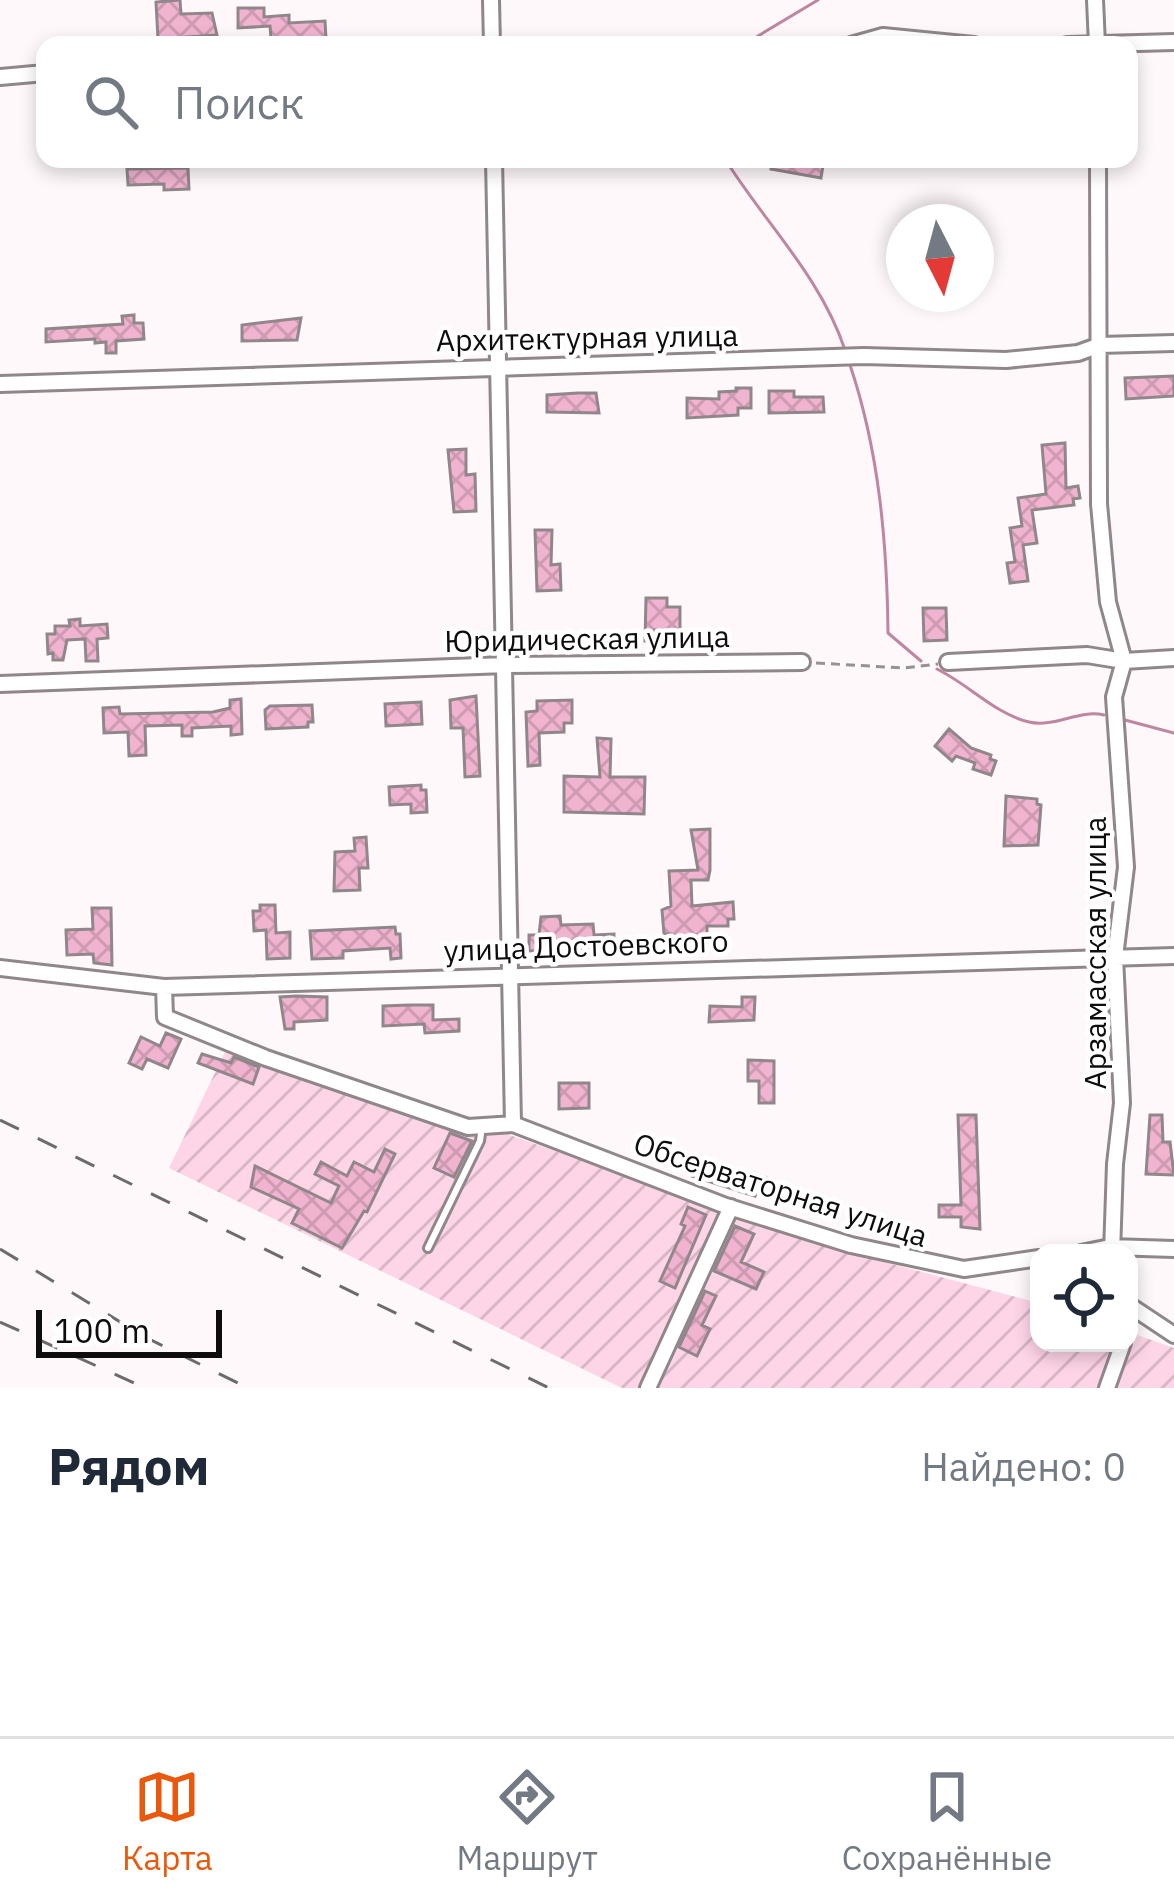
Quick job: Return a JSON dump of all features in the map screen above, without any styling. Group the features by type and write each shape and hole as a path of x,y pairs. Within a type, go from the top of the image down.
{"street":[{"path":"491,0 492,36"},
{"path":"1095,0 1096,36"},
{"path":"1138,43 1174,42"},
{"path":"0,76 36,74"},
{"path":"164,987 165,1017 288,1066 468,1127 513,1124 494,168"},
{"name":"Арзамасская улица","path":"1098,168 1099,504 1108,602 1124,661 1114,697 1126,867 1115,957 1122,1102 1111,1244"},
{"name":"Архитектурная улица","path":"0,384 865,356 1006,360 1100,345 1174,344"},
{"path":"948,662 1087,655 1124,661 1174,658"},
{"name":"Юридическая улица","path":"0,684 505,665 802,662"},
{"name":"улица Достоевского","path":"0,968 164,987 1174,956"},
{"name":"Обсерваторная улица","path":"513,1124 731,1207 851,1245 937,1266 998,1267 1030,1260"},
{"path":"647,1388 731,1207"},
{"path":"1138,1250 1174,1249"},
{"path":"1138,1314 1174,1335"},
{"path":"1107,1388 1120,1352"}],"lane":[{"path":"428,1248 480,1141 482,1126"}],"path":[{"path":"802,662 903,668 948,662"}],"shaded area":[{"path":"225,1052 471,1137 504,1133 839,1250 1030,1301 1030,1352 1138,1352 1138,1335 1174,1348 1174,1388 622,1388 169,1168"}],"building":[{"path":"180,0 181,14 212,13 217,35 158,36 156,2"},
{"path":"238,8 264,8 264,17 289,15 289,23 325,21 326,36 271,36 270,26 238,28"},
{"path":"188,168 189,189 128,185 127,169"},
{"path":"771,168 823,168 821,178"},
{"path":"134,315 134,323 143,323 144,339 116,341 116,353 106,353 106,342 95,343 95,339 46,342 46,329 123,324 122,316"},
{"path":"301,318 297,340 242,341 242,325"},
{"path":"1174,376 1174,396 1126,399 1125,378"},
{"path":"751,388 751,408 738,408 738,415 687,418 687,398 719,399 719,392"},
{"path":"769,391 823,397 824,412 769,413"},
{"path":"596,393 599,413 547,412 547,395"},
{"path":"1065,443 1066,488 1078,486 1080,498 1073,499 1074,505 1032,510 1037,543 1023,545 1028,581 1010,583 1007,563 1015,562 1010,528 1022,526 1018,498 1046,494 1042,445"},
{"path":"466,449 466,475 475,474 476,511 454,512 448,450"},
{"path":"535,530 552,530 551,565 560,564 561,590 537,591"},
{"path":"646,598 667,598 667,607 680,607 680,630 655,630 656,641 645,641"},
{"path":"923,608 946,608 947,640 924,641"},
{"path":"80,619 80,626 107,624 108,638 97,639 98,661 86,661 85,639 67,640 63,660 53,660 47,634 55,634 55,626 70,626 69,620"},
{"path":"476,696 480,776 465,777 463,728 451,728 450,700"},
{"path":"241,699 242,734 231,735 231,726 192,728 192,736 182,736 182,725 145,726 146,755 129,756 128,732 104,733 103,708 119,707 120,714 213,712 230,708 230,700"},
{"path":"572,700 572,723 564,723 564,732 539,733 540,765 528,766 526,712 537,711 537,701"},
{"path":"421,702 422,724 386,726 385,704"},
{"path":"312,705 313,722 308,727 266,729 265,710 270,706"},
{"path":"949,729 971,748 991,755 996,761 991,775 956,756 952,761 935,746"},
{"path":"597,738 611,739 610,777 645,777 644,814 564,812 564,776 600,777"},
{"path":"421,785 426,790 427,812 411,813 411,804 390,805 389,787"},
{"path":"1006,796 1037,799 1041,805 1038,845 1004,846"},
{"path":"710,829 708,880 691,880 692,906 733,902 734,919 728,919 728,926 707,926 707,946 695,946 696,935 671,938 664,934 662,910 671,906 669,871 698,870 691,830"},
{"path":"366,837 368,868 359,868 360,890 334,891 335,852 355,851 354,838"},
{"path":"260,905 275,905 276,933 290,932 290,958 267,959 266,930 254,931 253,911 260,911"},
{"path":"92,908 111,908 112,965 94,963 93,954 67,955 66,930 93,929"},
{"path":"560,916 561,925 593,924 594,935 614,934 614,947 529,951 529,935 539,935 541,917"},
{"path":"395,927 401,958 391,959 390,948 312,959 310,931"},
{"path":"280,997 327,997 327,1020 294,1022 294,1029 285,1029"},
{"path":"742,997 755,997 754,1020 709,1022 710,1006 742,1007"},
{"path":"433,1005 433,1020 459,1019 459,1031 425,1033 424,1024 383,1026 383,1006"},
{"path":"166,1033 181,1039 168,1068 147,1059 142,1069 129,1063 141,1037 160,1046"},
{"path":"202,1054 231,1063 234,1057 259,1067 253,1084 198,1063"},
{"path":"748,1060 774,1061 774,1103 759,1103 759,1081 748,1081"},
{"path":"559,1083 589,1083 589,1108 559,1109"},
{"path":"958,1115 976,1115 980,1229 961,1227 961,1217 939,1217 939,1205 961,1205"},
{"path":"1150,1115 1162,1115 1163,1142 1170,1142 1174,1175 1146,1174"},
{"path":"450,1133 472,1141 454,1177 434,1168"},
{"path":"385,1149 395,1154 367,1212 342,1248 292,1223 299,1209 251,1187 255,1166 331,1203 339,1186 315,1174 321,1162 347,1176 354,1162 374,1172"},
{"path":"696,1164 751,1182 754,1173 773,1180 769,1194 757,1190 755,1196 692,1176"},
{"path":"688,1207 706,1215 675,1288 660,1281 685,1226 681,1224"},
{"path":"735,1226 754,1234 741,1262 764,1272 756,1289 714,1271"},
{"path":"705,1291 716,1296 702,1325 710,1329 697,1356 679,1347"}],"waterway":[{"path":"758,36 818,0"},
{"path":"731,168 807,274 845,350"},
{"path":"850,365 868,430 879,497 888,633 921,661"},
{"path":"937,669 1029,722 1104,715"},
{"path":"1125,720 1174,733"}],"railway":[{"path":"0,1120 549,1388"},
{"path":"0,1249 145,1337 248,1388"},
{"path":"0,1322 145,1388"}]}
